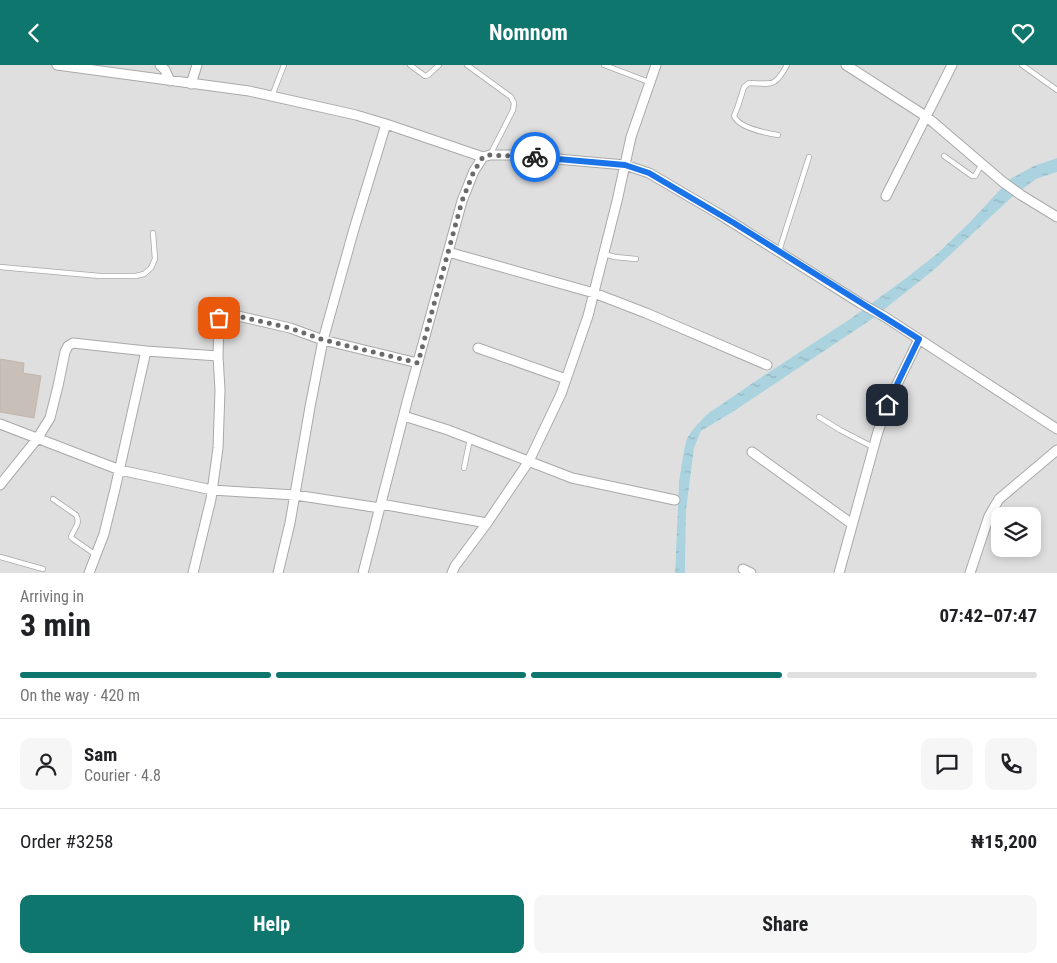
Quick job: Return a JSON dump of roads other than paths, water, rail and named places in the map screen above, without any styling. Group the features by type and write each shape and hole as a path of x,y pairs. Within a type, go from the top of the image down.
{"street":[{"path":"57,65 88,67 170,81 249,91 356,115 487,156 512,155 625,165 649,173 885,317 1057,429"},
{"path":"160,65 165,70 170,81"},
{"path":"191,84 197,65"},
{"path":"452,573 528,461 561,394 588,316 631,137 656,65"},
{"path":"846,65 927,117 1003,182 1057,217"},
{"path":"886,196 952,65"},
{"path":"278,573 290,523 310,407 324,340 354,229 386,124"},
{"path":"363,573 462,201 474,171 487,156"},
{"path":"448,252 594,293 646,313 767,365"},
{"path":"193,573 212,490 218,448 220,421 218,356 220,315 225,313 290,328 324,340 418,363"},
{"path":"839,573 873,447 887,405 919,339"},
{"path":"0,485 37,439 50,418 65,352 68,346 73,343 218,356"},
{"path":"478,348 566,379"},
{"path":"89,573 104,534 120,471 146,351"},
{"path":"404,416 572,477 675,501"},
{"path":"0,424 120,471 212,490 295,495 487,523"},
{"path":"970,573 989,516 999,499 1057,450"},
{"path":"752,452 852,524"}],"lane":[{"path":"272,97 284,65"},
{"path":"410,65 424,76 428,75 439,65"},
{"path":"467,65 511,97 514,103 487,156"},
{"path":"604,65 650,83"},
{"path":"778,135 758,131 737,122 734,116 746,84 777,82 787,65"},
{"path":"1022,65 1057,90"},
{"path":"944,156 972,176 975,176 982,164"},
{"path":"779,251 809,157"},
{"path":"0,267 100,276 136,276 151,268 155,259 153,233"},
{"path":"604,254 636,259"},
{"path":"819,417 873,447"},
{"path":"464,468 470,439"},
{"path":"53,499 76,515 78,519 79,522 71,537 72,539 96,555"},
{"path":"0,557 43,569"}],"water":[{"path":"1057,158 1057,172 1036,179 1012,197 935,269 872,319 701,431 694,448 686,511 685,573 675,573 679,481 687,438 694,428 706,415 850,319 938,253 1010,179 1034,166"}]}
